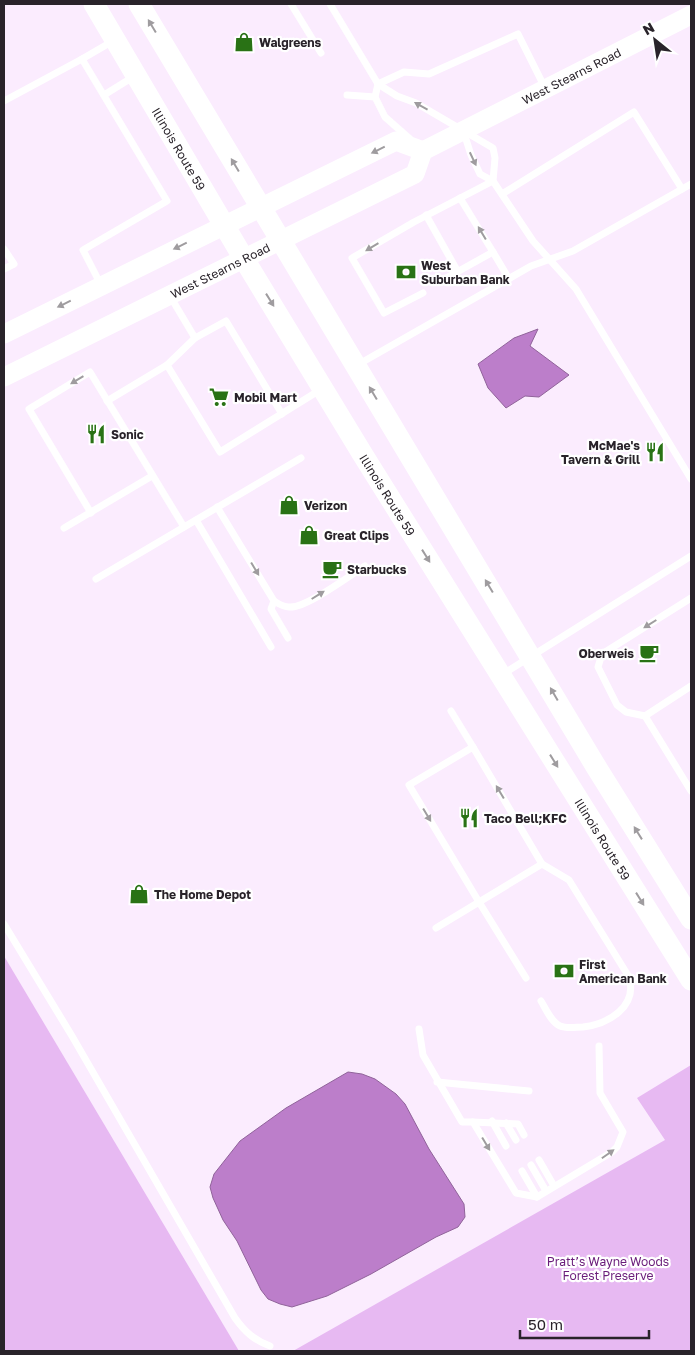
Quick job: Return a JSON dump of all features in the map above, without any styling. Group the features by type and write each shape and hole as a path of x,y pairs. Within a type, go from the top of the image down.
{"main road":[{"name":"Illinois Route 59","path":"94,4 244,259 363,455 691,980"},
{"path":"139,4 595,765 691,919"},
{"name":"West Stearns Road","path":"4,377 414,174 424,151 691,15"},
{"path":"4,334 396,141 424,151"}],"lane":[{"path":"291,4 321,53"},
{"path":"330,4 378,84 397,96 416,103 493,148 495,158 493,180"},
{"path":"378,84 404,72 429,74 518,34 545,88"},
{"path":"4,101 115,40"},
{"path":"82,59 167,201 83,250 101,286"},
{"path":"104,95 136,75"},
{"path":"378,84 375,97 385,117 424,151"},
{"path":"346,94 375,97"},
{"path":"502,194 634,112 682,189"},
{"path":"463,130 470,155 480,174 493,180 533,241 576,289 691,479"},
{"path":"423,293 384,313 352,258 426,215 493,180"},
{"path":"356,365 530,266 573,251 691,184"},
{"path":"460,198 510,279"},
{"path":"426,215 458,272"},
{"path":"4,249 14,264 4,269"},
{"path":"440,282 494,252"},
{"path":"170,296 194,338"},
{"path":"107,401 167,365 194,338 226,321 282,414"},
{"path":"167,365 220,452 323,388"},
{"path":"91,513 29,409 90,372 184,527"},
{"path":"96,579 301,458"},
{"path":"64,528 152,476"},
{"path":"218,507 274,601 282,606 290,608 305,603 365,566"},
{"path":"196,520 271,648"},
{"path":"501,675 691,556"},
{"path":"691,598 602,654 598,667 617,705 626,712 645,716 691,686"},
{"path":"274,601 271,609 288,638"},
{"path":"451,711 542,864 569,880 629,977 631,984 626,1003 617,1015 594,1026 571,1028 558,1025 554,1022 541,1001"},
{"path":"645,716 691,791"},
{"path":"473,747 409,785 526,978"},
{"path":"436,928 542,864"},
{"path":"4,924 72,1036 235,1318 246,1333 258,1342 270,1346"},
{"path":"419,1029 423,1055 462,1122 518,1124 524,1135"},
{"path":"473,1122 516,1194 537,1196 612,1152 617,1147 623,1132 600,1093 599,1046"},
{"path":"437,1082 528,1091"},
{"path":"492,1122 506,1146"},
{"path":"506,1123 516,1140"},
{"path":"539,1160 554,1186"},
{"path":"531,1165 546,1191"},
{"path":"522,1171 537,1196"}],"green space":[{"path":"4,956 239,1351 4,1351"},
{"name":"Pratt’s Wayne Woods Forest Preserve","path":"691,1065 691,1351 293,1351 665,1140 637,1098"}],"shaded area":[{"path":"538,329 530,346 569,375 539,397 525,396 506,408 488,388 478,364 514,338"},
{"path":"348,1072 362,1074 375,1079 396,1094 405,1104 429,1149 464,1204 465,1217 458,1227 327,1296 292,1307 280,1304 268,1299 261,1290 237,1241 223,1220 210,1187 214,1174 240,1141 286,1108"}],"place":[{"name":"Walgreens","path":"244,42"},
{"name":"West Suburban Bank","path":"406,272"},
{"name":"Mobil Mart","path":"219,397"},
{"name":"Sonic","path":"96,434"},
{"name":"McMae's Tavern & Grill","path":"655,452"},
{"name":"Verizon","path":"289,505"},
{"name":"Great Clips","path":"309,535"},
{"name":"Starbucks","path":"332,569"},
{"name":"Oberweis","path":"649,653"},
{"name":"Taco Bell;KFC","path":"469,818"},
{"name":"The Home Depot","path":"139,894"},
{"name":"First American Bank","path":"564,971"}]}
